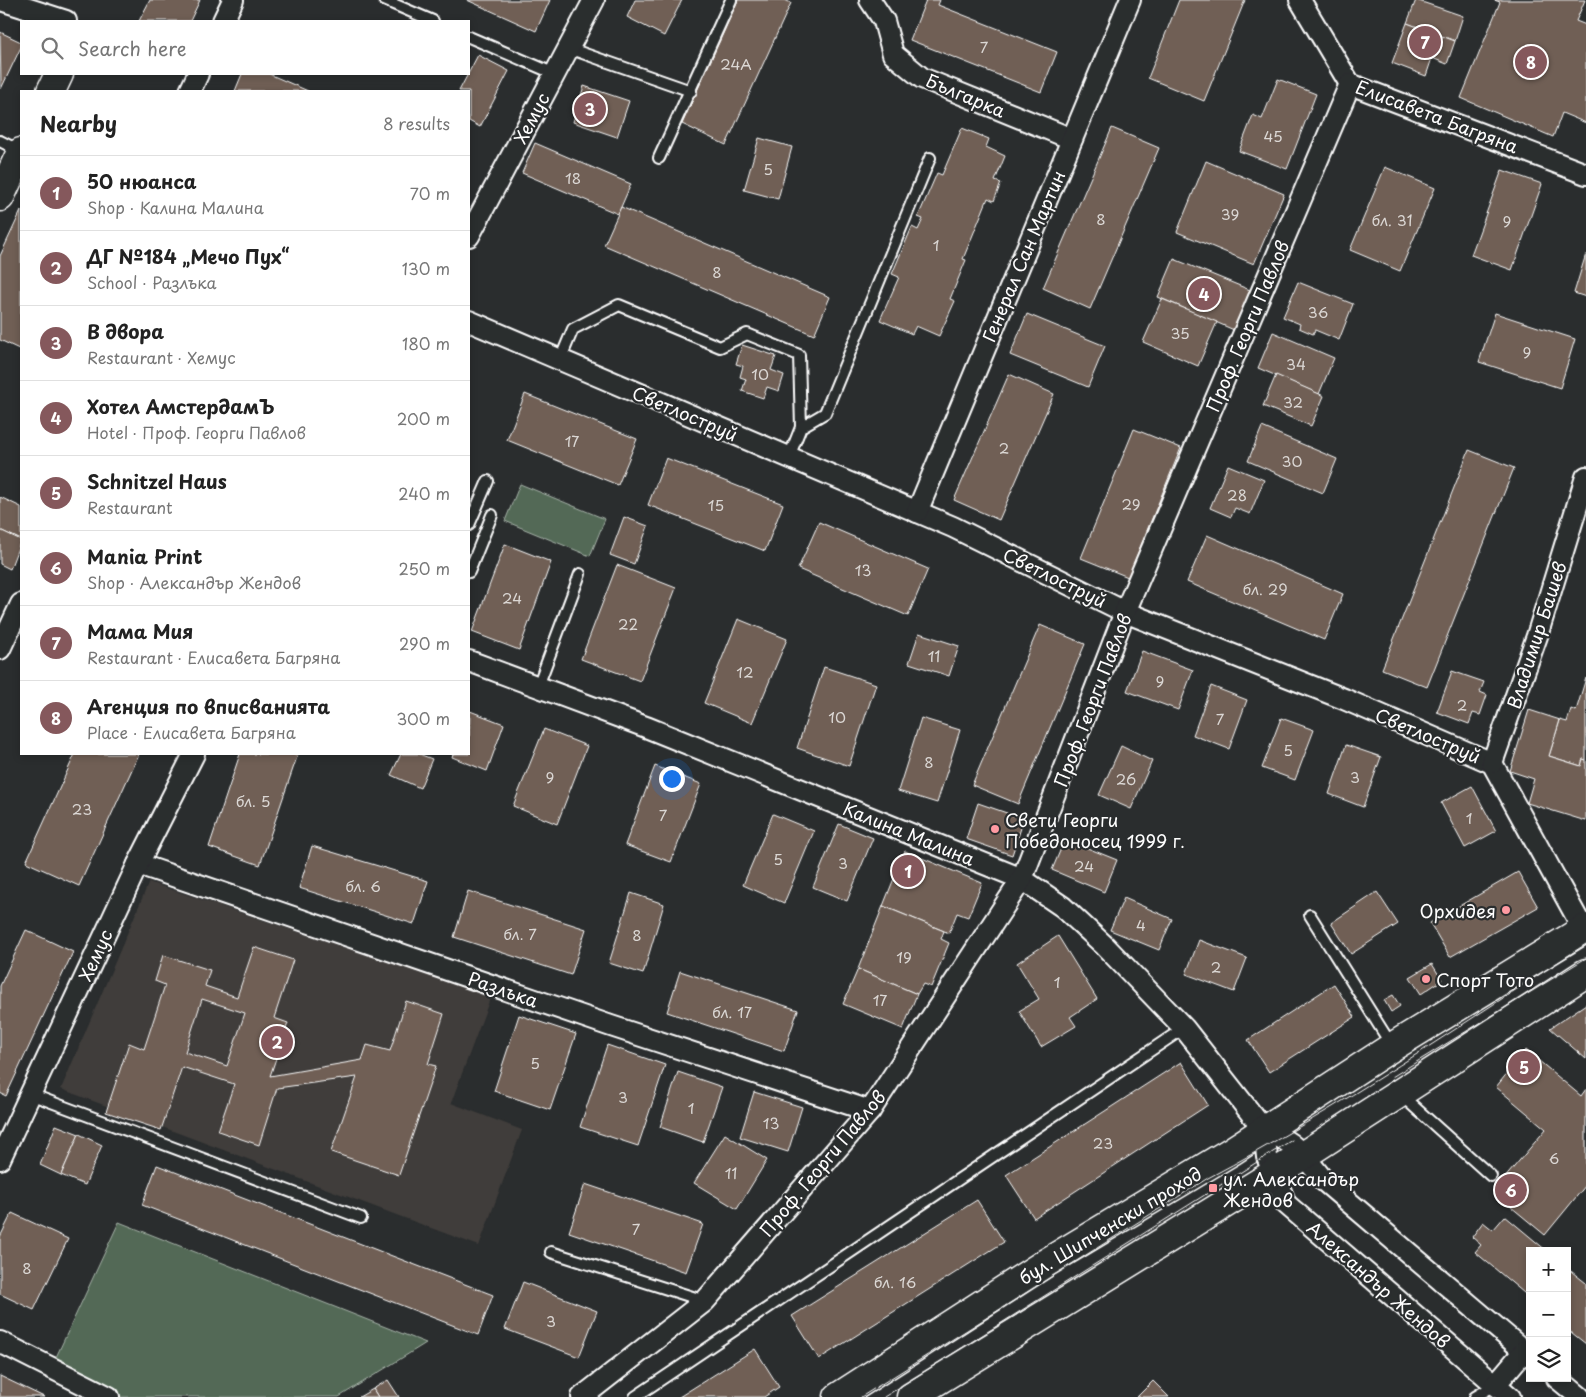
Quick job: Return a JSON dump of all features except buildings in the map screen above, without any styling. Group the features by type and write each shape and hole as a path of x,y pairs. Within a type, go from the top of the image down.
{"main road":[{"path":"51,90 58,75"},
{"path":"0,197 20,154"},
{"name":"бул. Шипченски проход","path":"838,1397 1044,1264 1264,1130 1392,1047 1585,931"},
{"path":"911,1397 1304,1156 1586,973"}],"street":[{"path":"1,0 63,20"},
{"path":"223,20 233,0"},
{"name":"Хемус","path":"470,234 594,0"},
{"name":"Българка","path":"870,0 884,21 893,54 922,78 1072,139"},
{"name":"Генерал Сан Мартин","path":"917,512 1130,0"},
{"name":"Елисавета Багряна","path":"1300,0 1350,84 1586,174"},
{"path":"190,90 198,75"},
{"name":"Проф. Георги Павлов","path":"582,1397 705,1301 870,1111 1022,879 1089,712 1125,612 1350,84"},
{"name":"Светлоструй","path":"470,321 917,512 1125,612 1344,699 1492,763 1585,931"},
{"name":"Владимир Башев","path":"1492,763 1537,636 1586,477"},
{"path":"0,649 20,606"},
{"name":"Калина Малина","path":"470,661 646,727 1022,879 1063,907 1105,946 1184,1028 1264,1130"},
{"name":"Хемус","path":"0,1159 138,864 193,755"},
{"name":"Разлъка","path":"138,864 593,1020 870,1111"},
{"path":"1264,1130 1283,1137 1304,1156 1324,1181 1526,1353"},
{"name":"Александър Жендов","path":"1264,1130 1264,1148 1286,1204 1503,1391"},
{"path":"0,1342 109,1397"},
{"path":"1503,1391 1526,1356"},
{"path":"1562,1382 1580,1397"}],"lane":[{"path":"384,0 431,20"},
{"path":"659,158 731,0"},
{"path":"470,37 555,74"},
{"path":"568,48 691,91"},
{"path":"0,141 20,151"},
{"path":"801,427 825,413 930,158"},
{"path":"560,360 573,329 619,304 720,347 747,334 799,355 801,427 789,456"},
{"path":"470,523 488,481"},
{"path":"470,570 492,515"},
{"path":"538,686 580,574"},
{"path":"1310,915 1392,1047"},
{"path":"635,1397 1184,1028"},
{"path":"30,1094 361,1218"},
{"path":"1401,1094 1491,1176"},
{"path":"551,1252 705,1301"},
{"path":"1475,1397 1503,1391"}],"shaded area":[{"path":"149,882 491,996 451,1103 522,1130 479,1246 61,1089"}],"green space":[{"path":"520,484 605,519 590,556 505,521"},
{"path":"119,1222 426,1343 339,1397 109,1397 51,1368"}],"tram line":[{"path":"861,1397 1208,1178 1305,1124 1352,1095 1586,944"},
{"path":"1392,1077 1586,958"},
{"path":"884,1397 1292,1140"}],"place":[{"name":"Мама Мия","path":"1425,42"},
{"name":"Агенция по вписванията","path":"1531,62"},
{"name":"В двора","path":"590,109"},
{"name":"Хотел АмстердамЪ","path":"1204,294"},
{"name":"Свети Георги Победоносец 1999 г.","path":"995,829"},
{"name":"50 нюанса","path":"908,871"},
{"name":"Орхидея","path":"1506,910"},
{"name":"Спорт Тото","path":"1426,979"},
{"name":"ДГ №184 „Мечо Пух“","path":"277,1042"},
{"name":"Schnitzel Haus","path":"1524,1067"},
{"name":"ул. Александър Жендов","path":"1213,1188"},
{"name":"Mania Print","path":"1511,1190"}]}
